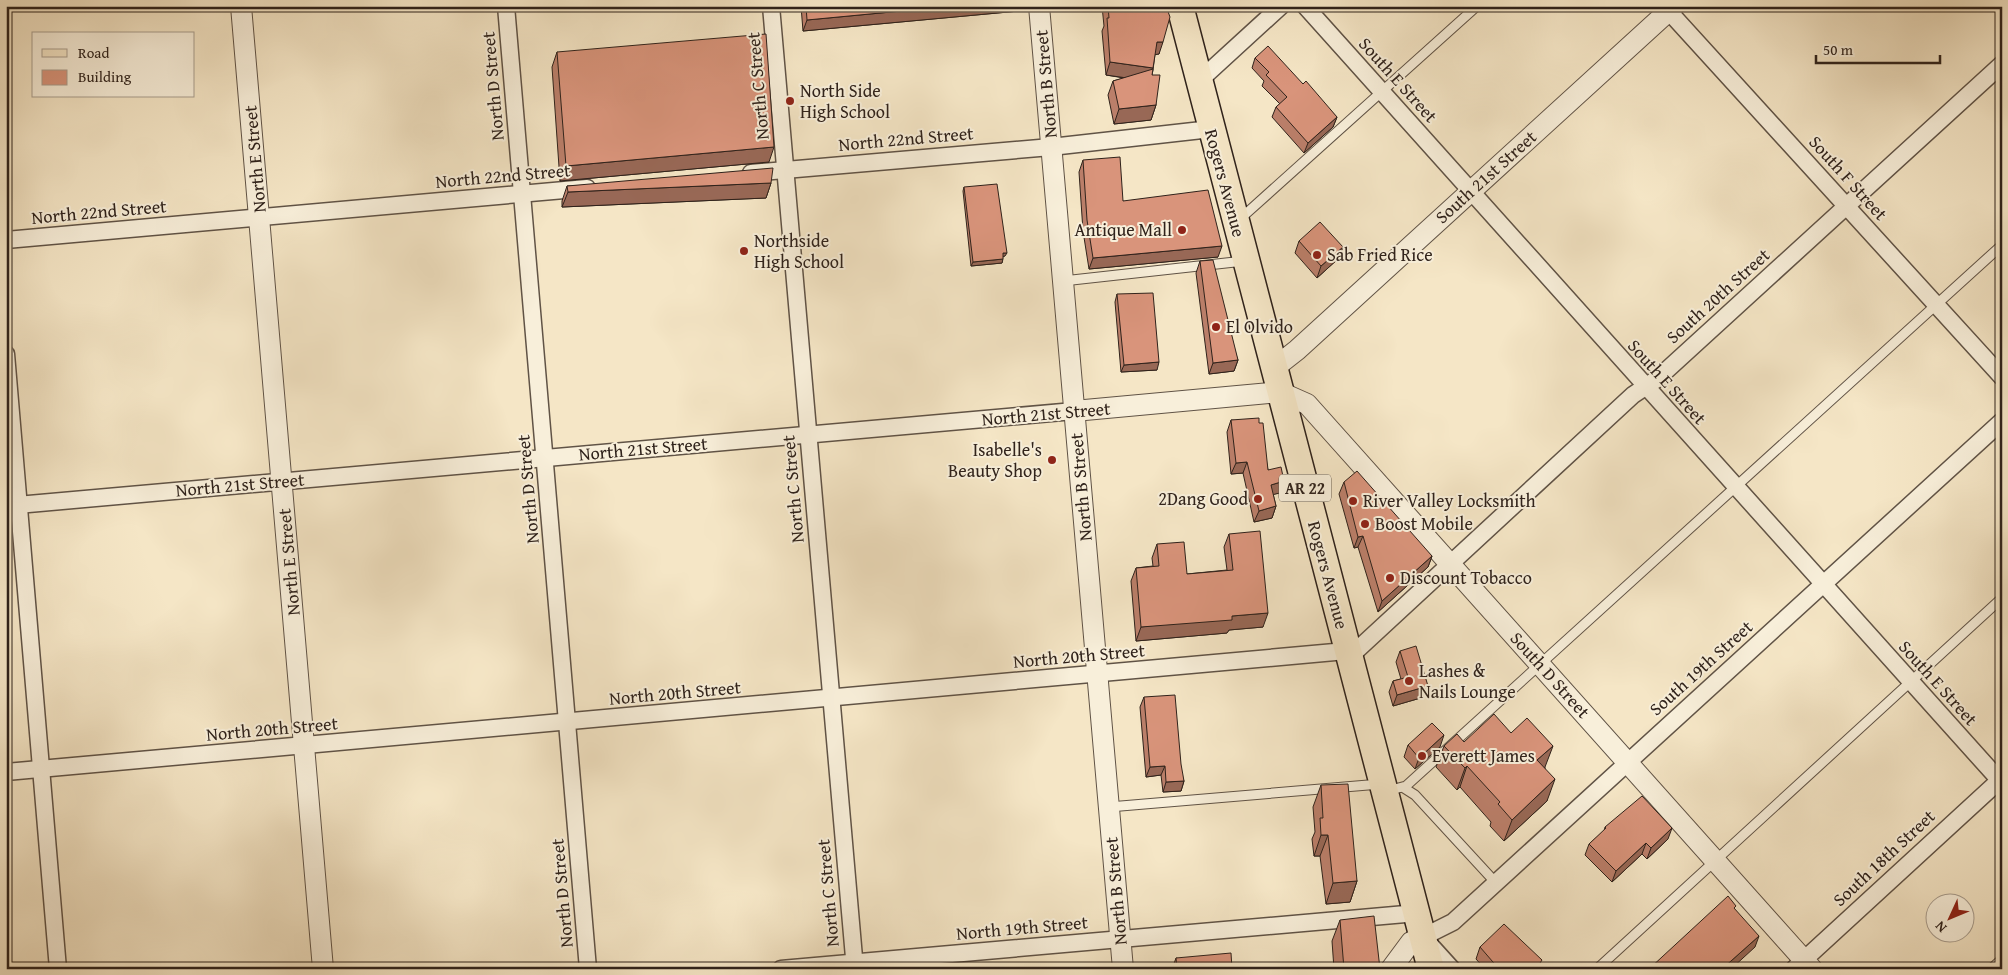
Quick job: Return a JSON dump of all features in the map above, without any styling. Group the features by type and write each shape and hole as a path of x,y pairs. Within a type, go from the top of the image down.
{"main road":[{"name":"Rogers Avenue","path":"1180,6 1348,651 1390,788 1431,969"}],"street":[{"name":"North E Street","path":"242,6 324,969"},
{"name":"North D Street","path":"506,6 588,969"},
{"name":"North C Street","path":"771,6 854,966"},
{"name":"North B Street","path":"1039,6 1123,969"},
{"path":"1199,81 1281,6"},
{"name":"South E Street","path":"1305,6 1645,387 2001,780"},
{"name":"South 21st Street","path":"1277,380 1297,350 1669,8"},
{"name":"South F Street","path":"1669,8 2002,377"},
{"name":"South 20th Street","path":"1348,651 1357,650 1452,565 1568,454 1645,387 1657,379 2002,64"},
{"name":"North 22nd Street","path":"732,175 1051,147 1211,129"},
{"name":"North 22nd Street","path":"6,240 602,187"},
{"path":"6,354 12,505 40,769 58,969"},
{"name":"North 21st Street","path":"12,505 1074,411 1277,380"},
{"name":"South D Street","path":"1277,380 1307,404 1452,565 1715,860 1803,966"},
{"name":"South 19th Street","path":"1420,925 1453,922 2002,421"},
{"name":"North 20th Street","path":"6,772 1348,651"},
{"name":"South 18th Street","path":"1803,966 2001,780"},
{"path":"1391,969 1411,942 1420,925 1452,969"},
{"name":"North 19th Street","path":"781,969 854,966 1120,939 1420,925"}],"lane":[{"path":"1236,223 1477,6"},
{"path":"1390,788 1540,664 2002,244"},
{"path":"1063,280 1246,260"},
{"path":"1597,969 2002,598"},
{"path":"1109,807 1390,788 1415,795 1496,883"},
{"path":"1991,969 2002,959"}],"building":[{"path":"806,6 954,6 807,20"},
{"path":"1108,6 1166,6 1170,17 1163,42 1157,42 1153,68 1110,62"},
{"path":"766,34 774,147 566,166 557,52"},
{"path":"1268,46 1303,84 1306,81 1337,117 1308,143 1276,107 1287,97 1266,75 1269,72 1255,58"},
{"path":"1153,69 1152,75 1160,75 1156,105 1119,109 1113,81"},
{"path":"1120,157 1123,201 1208,190 1222,246 1093,258 1087,220 1083,160"},
{"path":"773,168 771,183 568,192 567,186"},
{"path":"997,184 1007,253 1003,253 1003,259 973,262 964,187"},
{"path":"1320,222 1343,247 1321,266 1299,241"},
{"path":"1213,260 1238,360 1213,363 1200,261"},
{"path":"1153,293 1159,362 1124,365 1117,294"},
{"path":"1259,418 1259,423 1263,423 1268,470 1281,467 1284,481 1271,485 1276,506 1259,511 1247,462 1236,463 1231,420"},
{"path":"1357,471 1432,556 1382,601 1363,536 1358,537 1344,482"},
{"path":"1260,531 1268,613 1232,616 1232,620 1141,627 1136,568 1159,566 1157,544 1184,542 1187,574 1233,570 1229,534"},
{"path":"1416,646 1428,686 1397,695 1393,681 1408,677 1400,651"},
{"path":"1175,695 1184,781 1166,782 1165,766 1150,767 1144,697"},
{"path":"1494,714 1511,733 1527,718 1553,746 1537,760 1555,779 1512,820 1498,804 1500,802 1467,766 1465,768 1444,746 1457,734 1464,742"},
{"path":"1432,723 1444,735 1419,758 1408,745"},
{"path":"1348,784 1357,881 1333,883 1328,835 1321,835 1320,818 1323,818 1321,785"},
{"path":"1642,796 1672,828 1651,848 1646,843 1616,871 1589,844 1605,827"},
{"path":"1728,896 1736,906 1734,908 1759,936 1722,969 1649,969"},
{"path":"1374,916 1380,969 1344,969 1340,920"},
{"path":"1504,924 1542,960 1540,963 1545,969 1499,969 1480,947"},
{"path":"1231,953 1232,969 1177,969 1176,958"},
{"path":"1078,966 1078,969 1049,969"}],"place":[{"name":"North Side High School","path":"790,101"},
{"name":"Antique Mall","path":"1182,230"},
{"name":"Northside High School","path":"744,251"},
{"name":"Sab Fried Rice","path":"1317,255"},
{"name":"El Olvido","path":"1216,327"},
{"name":"Isabelle's Beauty Shop","path":"1052,460"},
{"name":"2Dang Good","path":"1258,499"},
{"name":"River Valley Locksmith","path":"1353,501"},
{"name":"Boost Mobile","path":"1365,524"},
{"name":"Discount Tobacco","path":"1390,578"},
{"name":"Lashes & Nails Lounge","path":"1409,681"},
{"name":"Everett James","path":"1422,756"}]}
